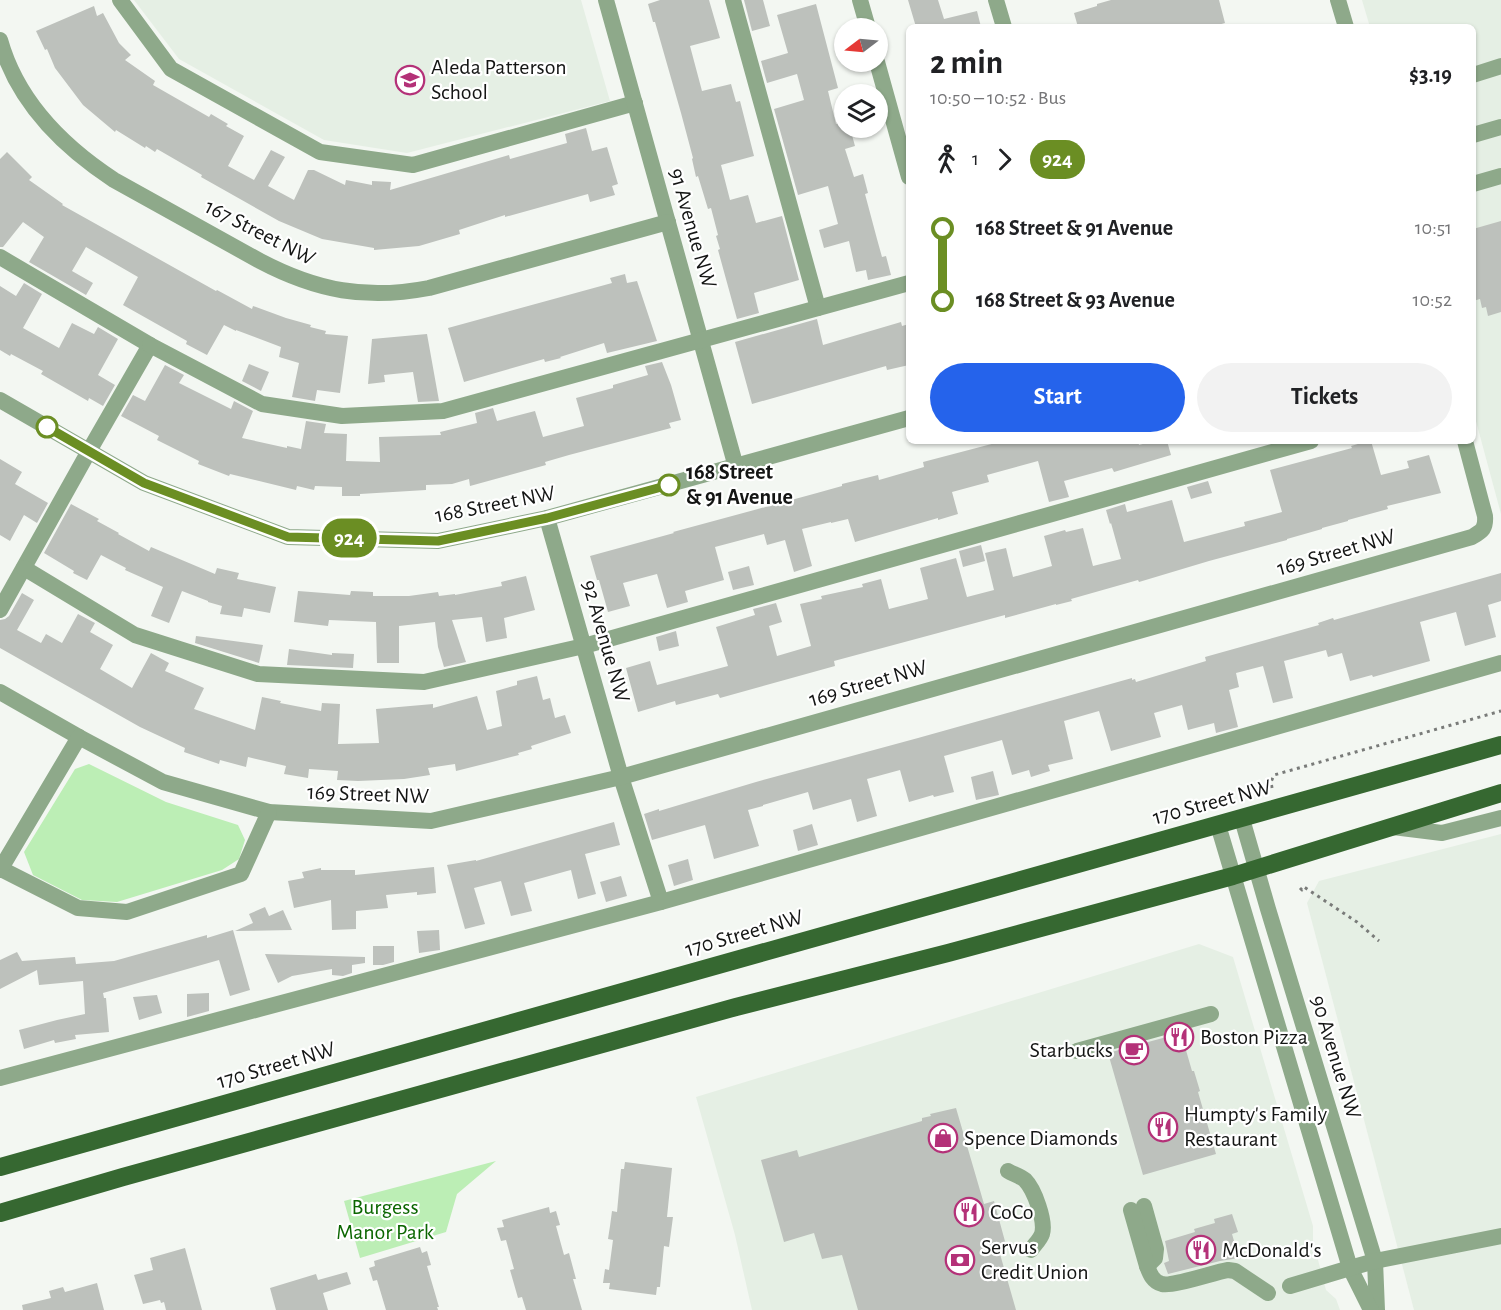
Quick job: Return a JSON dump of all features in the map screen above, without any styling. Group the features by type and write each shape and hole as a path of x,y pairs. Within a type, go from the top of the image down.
{"main road":[{"name":"170 Street NW","path":"0,1167 1501,745"},
{"path":"0,1213 736,1007 1257,870 1501,793"}],"street":[{"path":"120,0 171,69 320,152 413,165 635,103"},
{"name":"91 Avenue NW","path":"606,0 736,467"},
{"path":"733,0 818,308"},
{"path":"860,0 865,18"},
{"path":"996,0 1003,24"},
{"path":"1338,0 1345,24"},
{"name":"167 Street NW","path":"0,40 10,66 30,103 45,122 76,153 100,171 278,271 310,284 339,290 387,294 429,288 668,222"},
{"path":"1476,74 1501,66"},
{"path":"880,72 906,166"},
{"path":"1476,134 1501,127"},
{"path":"1476,183 1501,176"},
{"path":"0,257 150,345 262,404 342,416 443,411 906,284"},
{"path":"0,610 150,345"},
{"name":"168 Street NW","path":"0,400 144,483 288,537 438,541 547,518 906,419"},
{"path":"24,568 135,635 258,674 424,681 584,646 1300,444"},
{"path":"1466,444 1483,507 1493,525"},
{"name":"92 Avenue NW","path":"547,518 621,777 661,902"},
{"name":"169 Street NW","path":"0,692 164,782 269,812 431,821 621,777 1472,537 1493,525"},
{"path":"0,1078 661,902 1501,663"},
{"path":"79,737 0,870 78,908 127,912 241,874 269,812"},
{"path":"1393,827 1442,833 1501,818"},
{"name":"90 Avenue NW","path":"1242,819 1375,1261 1377,1310"},
{"name":"90 Avenue NW","path":"1218,825 1350,1268 1371,1310"},
{"path":"1077,1052 1211,1014"},
{"path":"1008,1172 1023,1178 1034,1193 1042,1229 1041,1236 1031,1250"},
{"path":"1138,1208 1147,1266 1156,1281 1167,1284 1228,1270 1234,1271 1268,1293"},
{"path":"1290,1287 1375,1261 1501,1236"}],"path":[{"path":"1272,788 1271,782 1274,775 1501,711"},
{"path":"1300,888 1302,890 1304,887 1357,922 1379,941"}],"shaded area":[{"name":"Aleda Patterson School","path":"134,0 581,0 610,101 407,153 324,140 179,59"},
{"path":"1362,0 1501,0 1501,514 1476,421 1476,24 1369,24"},
{"path":"1501,834 1501,1310 1414,1310 1307,903 1319,881"},
{"path":"1199,944 1233,957 1313,1226 1313,1241 1326,1290 1336,1299 1340,1310 752,1310 735,1235 696,1097"}],"green space":[{"path":"89,764 166,802 238,825 245,840 239,859 222,870 117,902 82,900 33,875 24,852 75,769"},
{"name":"Burgess Manor Park","path":"496,1161 457,1194 446,1232 360,1258 344,1201"}],"building":[{"path":"660,0 709,0 720,38 690,46 702,91 731,84 736,102 740,101 754,156 721,165 730,200 748,195 756,223 782,216 799,280 754,293 759,313 737,319 718,250 720,249 716,236 718,235 711,208 708,209 698,176 696,177 681,113 648,4"},
{"path":"744,0 763,0 770,26 752,31"},
{"path":"908,0 938,0 944,19 977,11 980,24 915,24"},
{"path":"1111,0 1219,0 1225,23 1077,24 1074,13 1097,6 1097,4"},
{"path":"816,4 837,84 834,84 834,89 828,91 834,116 834,138 853,138 855,146 845,149 854,177 863,174 868,193 865,194 877,239 882,257 886,256 891,275 868,280 866,270 856,272 849,241 824,248 819,230 838,224 828,186 798,195 774,109 804,100 797,74 767,83 761,61 788,53 777,15"},
{"path":"94,6 97,16 103,13 119,43 131,55 125,60 155,81 153,85 209,117 211,114 244,136 228,166 254,180 271,150 285,157 268,186 294,200 308,170 314,170 345,185 346,180 372,185 372,181 391,182 390,190 509,155 510,159 567,143 565,134 586,128 592,151 607,147 618,184 612,186 615,195 590,202 588,194 505,217 505,215 459,230 460,234 419,246 374,250 374,248 322,239 279,221 157,149 155,152 146,146 145,148 116,130 115,132 83,105 55,68 36,31"},
{"path":"7,152 32,177 29,180 62,205 216,291 252,309 253,306 311,325 310,327 326,331 325,334 348,336 340,393 317,390 315,401 292,397 299,363 279,357 281,347 224,325 207,355 186,344 187,341 123,305 138,277 86,247 72,271 93,283 86,295 29,262 44,237 23,222 3,247 0,247 0,159"},
{"path":"1501,221 1501,312 1488,316 1486,307 1482,308 1480,299 1476,300 1476,228"},
{"path":"625,274 627,283 637,281 657,341 607,353 604,343 561,358 545,362 544,359 464,382 448,328 612,283 610,278"},
{"path":"24,283 42,294 23,328 59,348 72,323 94,334 98,327 118,339 98,375 115,385 103,406 89,398 88,401 41,374 43,371 0,350 0,286 16,296"},
{"path":"817,319 823,345 901,322 902,326 906,325 906,366 887,370 886,366 752,404 735,342"},
{"path":"427,334 439,401 418,402 413,372 384,375 385,382 368,384 372,339"},
{"path":"662,362 681,420 669,423 671,428 569,455 545,462 546,465 470,486 469,479 452,484 426,485 426,490 360,494 360,496 342,496 342,487 315,486 314,490 297,486 296,490 230,474 229,476 198,464 199,461 157,440 159,436 121,416 133,395 145,401 165,365 184,375 179,383 231,409 234,401 253,411 242,438 301,449 306,421 326,424 324,433 347,434 346,461 380,462 379,437 441,435 440,432 477,423 475,413 493,408 497,421 535,411 543,437 584,426 576,398 648,375 645,366"},
{"path":"249,364 269,372 261,391 242,381"},
{"path":"992,444 1168,444 1171,455 1114,472 1112,468 1064,481 1069,497 1049,502 1038,461 987,475 989,482 952,492 958,514 855,542 848,519 802,529 812,566 794,572 785,540 767,545 764,534 715,547 724,580 685,591 688,602 667,608 657,574 623,583 630,606 608,612 590,556 842,486 842,484 878,475 879,480 924,467 923,462"},
{"path":"1372,444 1381,475 1409,468 1407,461 1429,455 1441,493 1387,506 1388,509 1287,540 1071,599 1072,601 1005,618 1005,615 834,661 835,666 720,698 718,694 676,705 675,701 638,712 626,668 650,661 657,685 728,666 716,627 755,615 753,609 776,603 782,622 769,626 777,656 811,646 800,604 822,599 821,596 863,587 862,584 881,579 889,609 928,599 920,568 956,558 967,597 994,590 985,553 1006,548 1013,577 1052,566 1044,536 1065,530 1066,532 1083,528 1093,566 1121,559 1106,510 1125,504 1127,512 1172,500 1184,542 1245,526 1244,522 1282,512 1270,470 1352,448 1351,446"},
{"path":"0,459 22,472 15,484 48,503 37,523 24,515 10,541 0,535"},
{"path":"1208,481 1212,493 1191,499 1187,487"},
{"path":"71,504 149,551 151,547 215,574 217,568 239,573 237,579 276,587 270,613 244,608 242,617 220,614 222,606 182,591 169,623 151,616 163,587 125,570 126,568 101,555 87,580 44,553"},
{"path":"981,545 985,561 963,567 959,551"},
{"path":"749,566 754,585 733,590 728,572"},
{"path":"1501,573 1501,601 1488,605 1496,637 1465,646 1456,612 1420,622 1430,661 1350,681 1342,653 1328,657 1326,650 1284,661 1293,698 1273,703 1263,666 1236,673 1239,687 1229,690 1238,727 1216,733 1214,723 1188,730 1182,705 1154,713 1161,737 1111,751 1099,711 1064,721 1073,759 1048,765 1050,771 1031,777 1029,770 1012,775 1002,740 944,756 954,792 909,802 900,770 867,779 877,816 857,822 851,799 813,810 808,792 748,810 759,846 714,859 705,825 652,840 644,814 1132,678 1136,682 1206,661 1205,657 1319,625 1318,623 1333,618 1334,620"},
{"path":"526,576 535,610 504,618 507,638 486,642 482,617 452,620 466,662 444,667 438,647 435,622 399,626 399,663 377,663 376,622 329,620 328,626 294,622 298,591 350,595 351,591 373,592 373,596 409,596 438,592 439,596 455,595 502,586 501,582"},
{"path":"22,593 34,600 17,630 41,643 46,634 62,643 78,614 95,623 90,632 113,645 100,669 132,688 151,653 169,663 165,671 204,688 194,709 255,730 262,697 321,711 322,703 340,704 338,744 379,743 376,709 433,704 433,708 477,696 487,730 502,726 496,691 517,685 517,681 537,676 543,700 550,698 555,718 565,715 571,733 531,746 532,749 518,753 519,755 456,771 455,764 428,768 430,775 404,779 337,780 338,771 309,769 308,778 284,774 286,766 248,757 246,767 220,760 219,764 184,752 185,748 140,727 0,648 0,620 9,616"},
{"path":"676,631 679,646 659,651 656,637"},
{"path":"196,636 263,645 259,663 195,643"},
{"path":"289,649 332,655 332,653 354,654 353,668 287,665"},
{"path":"993,771 999,795 976,800 971,777"},
{"path":"614,822 620,845 585,854 596,894 578,899 571,870 567,871 524,883 532,911 511,916 501,881 474,888 485,924 465,929 447,865 476,861"},
{"path":"812,824 818,845 798,851 793,830"},
{"path":"688,859 693,880 674,886 668,865"},
{"path":"434,867 436,893 386,895 388,908 356,911 356,929 332,930 331,900 294,908 288,881 304,878 302,872 321,868 321,870 355,870 355,875"},
{"path":"621,876 627,896 606,902 600,882"},
{"path":"265,907 269,916 283,910 292,930 235,931 253,923 249,914"},
{"path":"233,930 250,990 230,996 219,960 103,993 106,998 109,1032 75,1035 76,1039 55,1043 54,1040 24,1049 19,1030 85,1014 83,981 39,985 37,970 0,989 0,960 17,952 22,961 75,957 76,964 114,961"},
{"path":"439,930 440,950 419,953 417,931"},
{"path":"373,946 394,946 394,962 373,965"},
{"path":"265,954 365,957 365,963 352,965 352,973 343,976 332,975 332,969 292,976 278,983"},
{"path":"209,993 209,1011 187,1017 187,994"},
{"path":"157,995 162,1013 139,1020 133,997"},
{"path":"1181,1033 1200,1091 1198,1092 1216,1154 1143,1175 1108,1053"},
{"path":"956,1108 984,1204 994,1201 1006,1245 998,1247 1016,1310 858,1310 842,1255 822,1259 814,1233 784,1242 761,1160 797,1150 799,1157 922,1121 922,1118 931,1116 930,1114"},
{"path":"625,1162 672,1168 667,1217 673,1217 669,1247 664,1246 660,1287 657,1287 656,1295 609,1289 610,1283 603,1283 605,1269 609,1270 613,1240 608,1239 612,1211 617,1212 621,1169 624,1169"},
{"path":"549,1207 550,1213 556,1211 560,1225 556,1226 564,1255 569,1253 576,1279 573,1279 582,1310 526,1310 522,1297 518,1298 510,1270 514,1269 506,1240 501,1241 497,1228 504,1227 502,1220"},
{"name":"McDonald's","path":"1232,1214 1238,1232 1232,1234 1239,1258 1168,1274 1164,1263 1169,1261 1165,1241 1195,1232 1194,1229 1215,1223 1214,1219"},
{"path":"420,1247 422,1253 427,1251 431,1265 427,1266 438,1310 386,1310 377,1280 373,1281 369,1268 375,1266 374,1261"},
{"path":"185,1248 202,1310 166,1310 164,1302 161,1303 160,1300 143,1304 134,1275 153,1270 150,1258"},
{"path":"347,1272 351,1284 323,1293 328,1310 276,1310 270,1288 316,1274 318,1280"},
{"path":"97,1283 104,1310 23,1310 22,1305 51,1298 49,1291 63,1287 65,1292"}],"bus line":[{"name":"924","path":"47,427 144,483 288,537 438,541 547,518 669,485"}],"place":[{"name":"Aleda Patterson School","path":"410,80"},
{"name":"168 Street & 91 Avenue","path":"669,485"},
{"name":"Boston Pizza","path":"1179,1037"},
{"name":"Starbucks","path":"1134,1050"},
{"name":"Humpty's Family Restaurant","path":"1163,1127"},
{"name":"Spence Diamonds","path":"943,1138"},
{"name":"CoCo","path":"969,1212"},
{"name":"McDonald's","path":"1201,1250"},
{"name":"Servus Credit Union","path":"960,1260"}]}
